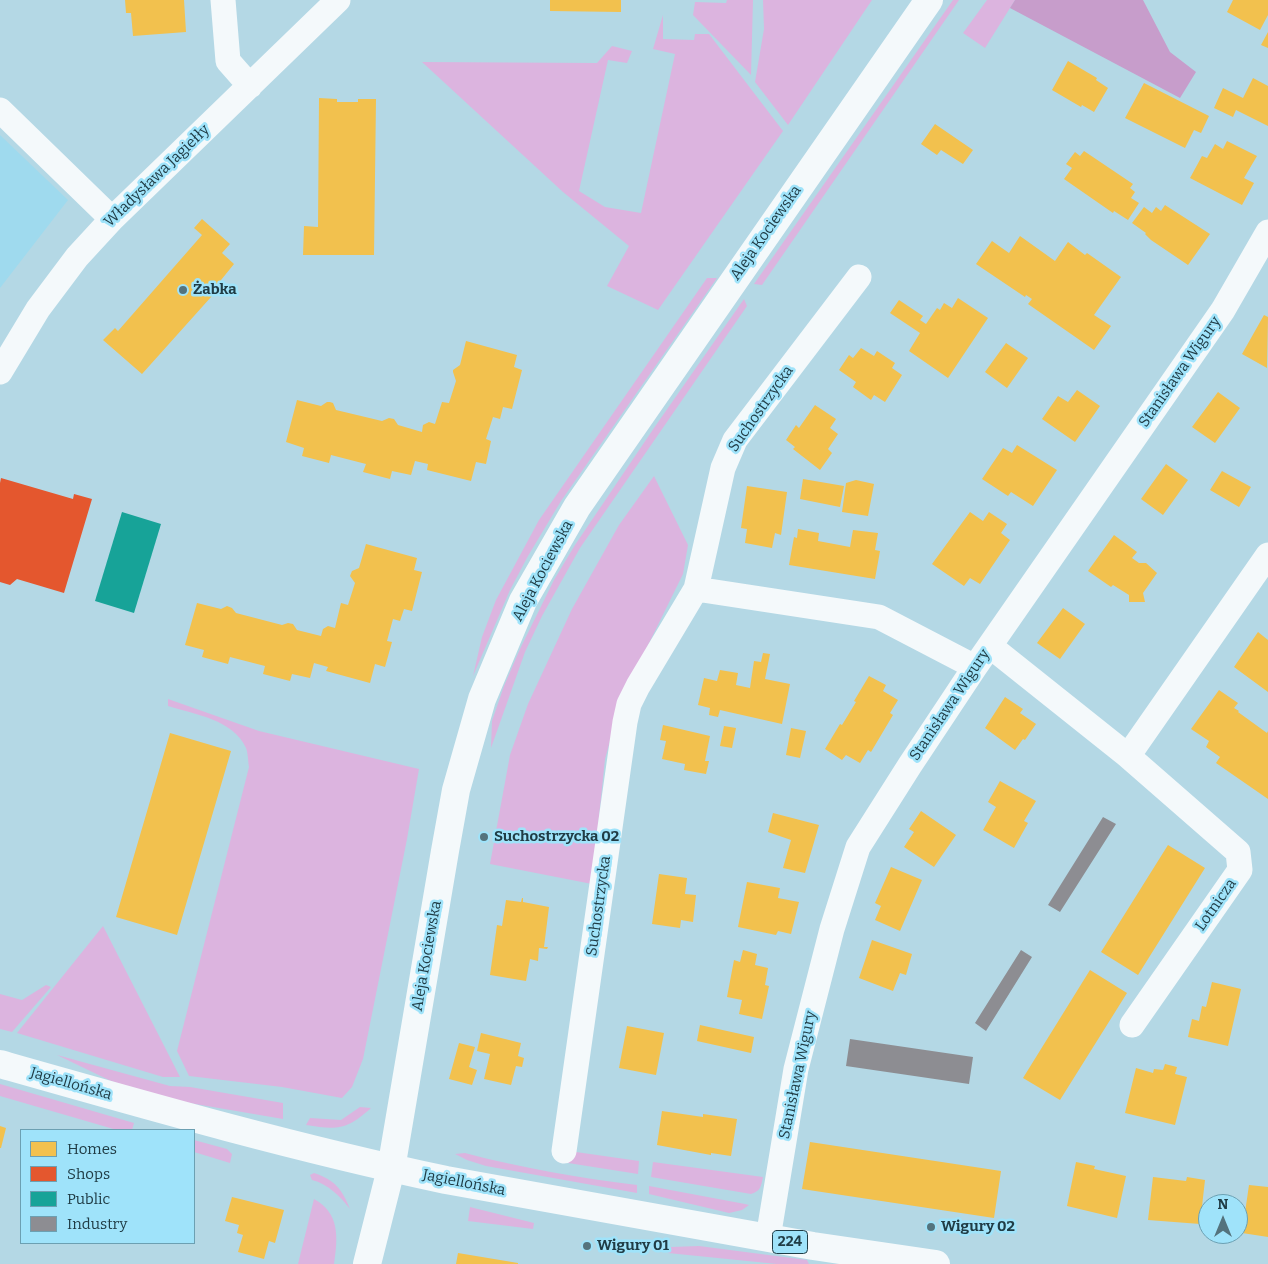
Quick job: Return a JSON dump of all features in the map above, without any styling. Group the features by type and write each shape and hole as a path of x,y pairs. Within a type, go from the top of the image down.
{"street":[{"path":"223,0 228,61 250,86"},
{"name":"Władysława Jagiełły","path":"0,372 38,309 77,257 112,219 338,0"},
{"name":"Aleja Kociewska","path":"367,1264 391,1168 456,790 482,699 523,601 583,499 929,0"},
{"path":"0,110 112,219"},
{"name":"Stanisława Wigury","path":"768,1238 796,1069 832,929 858,848 975,667 1223,310 1268,232"},
{"name":"Suchostrzycka","path":"564,1151 629,704 696,589 723,468 735,440 859,277"},
{"path":"1128,756 1268,555"},
{"path":"696,589 878,617 975,667"},
{"name":"Lotnicza","path":"990,646 1128,756 1238,852 1240,870 1132,1025"},
{"name":"Jagiellońska","path":"0,1064 210,1124 465,1184 830,1249 936,1264"}],"shaded area":[{"path":"727,0 753,0 751,75 693,15 695,2 726,3"},
{"path":"763,0 872,0 788,125 755,82 764,29"},
{"path":"953,0 959,0 762,285 754,284"},
{"path":"987,0 1015,0 985,48 963,33"},
{"path":"1015,0 1143,0 1170,52 1196,72 1180,98 1010,8"},
{"path":"663,15 663,39 694,40 695,34 709,34 783,131 658,310 607,286 629,246 563,192 422,62 597,63 612,46 632,51 627,63 608,60 579,191 605,207 641,213 675,54 653,49"},
{"path":"0,135 68,200 0,288"},
{"path":"707,278 717,278 561,501 528,556 510,590 473,676 482,637 496,600 539,520"},
{"path":"744,299 747,306 580,548 542,616 525,652 491,748 492,721 504,686 554,580 575,545 654,428"},
{"path":"654,476 688,545 683,574 622,698 605,759 592,884 490,864 510,755 528,704 572,609 619,525"},
{"path":"168,699 259,731 419,769 363,1059 352,1087 342,1098 282,1087 189,1076 177,1051 249,767 246,748 240,738 232,731 201,715 168,706"},
{"path":"103,926 180,1077 163,1077 17,1033"},
{"path":"46,985 51,987 12,1032 0,1029 0,994 22,1000"},
{"path":"57,1055 170,1086 190,1087 283,1103 283,1119 166,1099 111,1081"},
{"path":"0,1084 134,1123 132,1129 114,1129 0,1096"},
{"path":"360,1107 371,1108 355,1121 341,1127 326,1128 306,1125 310,1118 341,1120"},
{"path":"195,1140 227,1149 232,1154 230,1163 195,1152"},
{"path":"569,1151 639,1161 638,1174 568,1163"},
{"path":"465,1153 551,1172 637,1185 637,1193 486,1166 455,1154"},
{"path":"653,1162 763,1177 759,1190 751,1194 651,1177"},
{"path":"314,1173 333,1182 337,1186 350,1209 333,1191 323,1184 312,1180 310,1175"},
{"path":"649,1186 749,1205 742,1210 729,1213 649,1194"},
{"path":"314,1199 329,1211 333,1219 336,1236 334,1264 298,1264"},
{"path":"470,1207 534,1223 533,1229 468,1221"},
{"path":"699,1246 807,1260 809,1264 777,1264 668,1253 671,1247"}],"building: Homes":[{"path":"125,0 184,0 186,32 133,36 131,13 126,13"},
{"path":"550,0 621,0 621,12 550,11"},
{"path":"1233,0 1268,0 1268,15 1260,30 1227,12"},
{"path":"1268,32 1268,48 1261,45"},
{"path":"1068,61 1097,78 1096,80 1108,88 1094,112 1082,105 1081,107 1052,90"},
{"path":"1253,78 1268,86 1268,126 1236,110 1233,117 1214,108 1223,88 1243,98"},
{"path":"1144,83 1209,116 1201,133 1194,130 1185,148 1125,118"},
{"path":"319,98 337,99 337,102 358,102 358,99 376,99 374,255 303,255 304,226 318,227"},
{"path":"935,124 973,150 963,164 941,150 937,155 921,144"},
{"path":"1227,141 1257,156 1244,178 1254,183 1242,205 1190,178 1202,156 1207,158 1215,144 1223,149"},
{"path":"1084,151 1133,184 1130,188 1135,192 1131,198 1139,203 1128,220 1114,211 1113,213 1064,179 1072,168 1066,164 1075,152 1080,156"},
{"path":"1165,205 1210,234 1188,265 1151,240 1146,233 1132,223 1144,207 1152,213 1156,207 1161,211"},
{"path":"202,219 230,244 222,253 234,264 217,285 220,287 142,374 103,340 115,328 118,331 202,235 194,228"},
{"path":"1020,236 1055,261 1068,242 1121,277 1094,315 1111,326 1094,350 1028,304 1032,299 1026,295 1025,297 976,264 992,241 1009,253"},
{"path":"958,298 988,318 948,378 909,351 920,333 890,313 899,300 923,316 920,320 926,324 937,308 940,310 944,303 952,308"},
{"path":"1264,315 1268,317 1267,368 1242,354"},
{"path":"466,341 517,355 514,367 522,370 512,409 503,407 500,419 493,417 486,439 491,441 486,464 476,462 471,481 427,470 428,464 415,461 411,475 392,471 390,479 363,472 366,464 331,455 329,463 302,456 304,448 286,442 297,400 321,406 330,402 333,403 336,410 382,421 389,418 394,419 398,425 422,432 423,425 429,422 435,424 442,402 449,403 456,381 453,370 460,365"},
{"path":"1006,343 1028,358 1007,388 985,372"},
{"path":"861,348 874,356 877,351 895,363 892,368 902,375 885,402 874,395 871,400 853,387 856,382 839,370 849,355 853,358"},
{"path":"1077,390 1100,406 1075,442 1042,419 1058,396 1068,402"},
{"path":"1218,392 1240,408 1215,443 1192,427"},
{"path":"815,405 836,419 830,428 838,434 828,449 832,453 820,470 793,449 795,447 786,440 796,425 799,428"},
{"path":"1017,445 1057,470 1033,506 1011,492 1008,496 982,479 1003,448 1012,453"},
{"path":"1166,464 1188,480 1163,515 1141,499"},
{"path":"1222,471 1251,487 1239,507 1210,490"},
{"path":"803,479 844,486 840,507 800,499"},
{"path":"856,480 874,484 868,516 842,512 846,483"},
{"path":"747,486 787,492 781,535 775,533 772,548 745,543 747,529 741,528"},
{"path":"970,512 983,521 989,512 1007,524 1001,533 1010,540 980,584 970,578 964,586 932,564"},
{"path":"798,529 819,533 818,541 850,547 853,530 878,533 875,550 880,551 875,579 789,565 794,537 797,538"},
{"path":"1114,535 1137,552 1132,558 1139,563 1146,563 1157,573 1143,593 1145,602 1129,602 1129,595 1113,585 1111,587 1088,571"},
{"path":"366,544 417,558 414,570 422,572 412,611 404,609 400,621 393,619 387,641 392,642 385,667 375,664 370,683 326,671 328,667 314,663 310,678 292,674 290,681 263,674 265,666 230,657 228,664 202,657 204,650 185,645 197,603 221,609 227,606 236,613 282,625 293,624 297,630 321,636 323,629 328,626 335,628 341,603 348,605 355,583 350,576 352,571 359,568"},
{"path":"1063,608 1085,624 1060,659 1037,643"},
{"path":"1258,632 1268,640 1268,692 1234,667"},
{"path":"763,653 770,654 765,679 790,684 782,724 720,710 718,717 709,715 710,708 698,705 704,678 717,681 720,670 738,673 736,685 750,688 754,661 761,662"},
{"path":"869,676 886,685 883,691 898,700 890,713 893,715 871,752 868,750 860,763 846,755 842,760 825,749 856,702 854,701"},
{"path":"1219,690 1238,703 1234,708 1238,712 1267,733 1268,731 1268,799 1216,763 1220,757 1206,747 1209,741 1191,729"},
{"path":"1005,697 1023,709 1020,713 1036,724 1015,750 985,728"},
{"path":"663,725 710,736 705,761 709,761 706,774 684,770 685,764 662,759 666,741 660,740"},
{"path":"724,726 736,728 732,748 720,746"},
{"path":"791,728 806,731 800,758 786,755"},
{"path":"170,733 231,751 177,935 116,917"},
{"path":"1000,781 1036,801 1024,821 1028,823 1014,848 983,830 996,807 988,802"},
{"path":"921,811 956,835 934,867 904,847 914,832 909,829"},
{"path":"773,813 819,825 805,873 783,868 791,840 768,832"},
{"path":"1168,845 1205,868 1138,975 1101,952"},
{"path":"891,867 922,880 900,931 875,920 881,906 875,903"},
{"path":"659,874 687,878 685,894 696,895 693,922 681,920 680,928 652,924"},
{"path":"747,882 780,888 778,898 799,902 791,934 778,931 776,935 738,927"},
{"path":"522,898 523,902 549,907 544,947 548,947 547,949 539,948 538,961 530,959 526,981 490,975 497,925 502,926 506,900 521,902"},
{"path":"872,940 912,954 906,975 900,973 893,991 859,978"},
{"path":"743,950 757,954 755,965 768,968 765,985 769,986 762,1019 739,1014 742,1000 727,997 734,960 740,962"},
{"path":"1090,970 1127,993 1060,1100 1023,1078"},
{"path":"1212,982 1241,989 1228,1046 1188,1037 1192,1019 1199,1021 1202,1006 1206,1007"},
{"path":"700,1025 754,1037 751,1053 697,1041"},
{"path":"627,1026 664,1033 656,1075 619,1068"},
{"path":"481,1033 521,1043 518,1056 524,1058 522,1067 516,1066 511,1085 484,1079 490,1054 477,1051"},
{"path":"459,1043 475,1047 469,1067 477,1070 472,1085 449,1079"},
{"path":"1165,1064 1177,1067 1175,1074 1187,1077 1175,1125 1125,1113 1136,1068 1153,1073 1154,1069 1163,1070"},
{"path":"662,1111 703,1117 703,1114 737,1119 731,1156 711,1153 711,1155 657,1145"},
{"path":"0,1126 6,1128 1,1148 0,1148"},
{"path":"810,1142 1001,1171 994,1218 802,1189"},
{"path":"1076,1162 1095,1166 1094,1169 1126,1176 1117,1218 1067,1206"},
{"path":"1153,1177 1186,1181 1187,1177 1205,1180 1203,1194 1198,1194 1198,1224 1148,1220"},
{"path":"1249,1185 1268,1187 1268,1237 1248,1234"},
{"path":"232,1197 284,1210 275,1243 269,1241 264,1259 238,1252 243,1235 237,1233 239,1225 225,1221"},
{"path":"458,1253 518,1263 518,1264 456,1264"}],"building: Shops":[{"path":"1,478 73,499 74,494 92,499 64,593 17,579 10,585 0,582"}],"building: Public":[{"path":"122,512 161,524 134,613 95,601"}],"building: Industry":[{"path":"1103,817 1116,824 1060,912 1048,905"},
{"path":"1021,950 1032,957 986,1031 975,1023"},
{"path":"850,1039 973,1057 969,1084 846,1066"}],"place":[{"name":"Żabka","path":"183,290"},
{"name":"Suchostrzycka 02","path":"484,837"},
{"name":"Wigury 02","path":"931,1227"},
{"name":"Wigury 01","path":"587,1246"}]}
